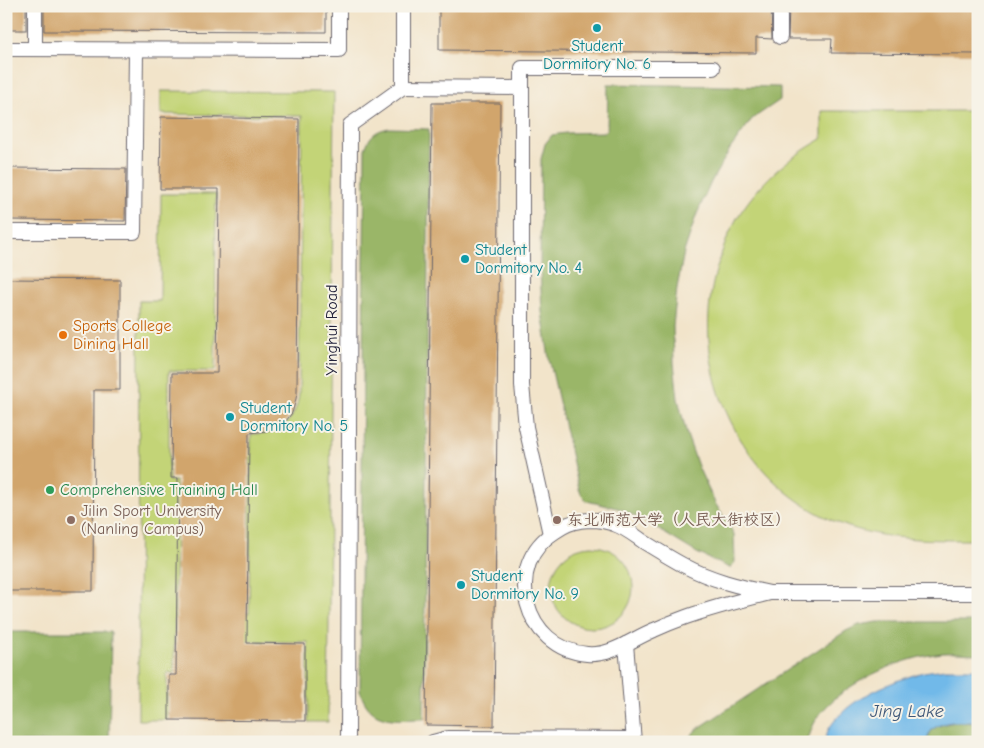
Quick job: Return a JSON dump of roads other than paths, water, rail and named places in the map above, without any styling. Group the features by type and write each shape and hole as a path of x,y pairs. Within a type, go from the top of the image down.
{"lane":[{"path":"35,6 35,49"},
{"path":"6,49 339,50 340,6"},
{"path":"403,6 403,87 522,88"},
{"path":"780,6 780,37"},
{"path":"6,232 134,232 136,50"},
{"path":"550,534 526,427 522,385 522,68 713,68"},
{"name":"Yinghui Road","path":"348,742 350,125 403,87"},
{"path":"770,593 686,617 654,630 619,648 604,653 587,654 557,644 544,634 534,621 527,607 525,591 530,559 539,545 550,534 564,526 580,521 596,520 612,523 627,529 641,540 695,570 742,588 770,593 978,593"},
{"path":"432,742 448,738 634,740 626,644"}],"water":[{"name":"Jing Lake","path":"944,669 978,669 978,723 945,723 933,729 929,734 927,742 824,742 829,729 838,717 856,701 890,684 917,674"}],"place":[{"name":"Student Dormitory No. 6","path":"597,28"},
{"name":"Student Dormitory No. 4","path":"465,259"},
{"name":"Sports College Dining Hall","path":"63,335"},
{"name":"Student Dormitory No. 5","path":"230,417"},
{"name":"Comprehensive Training Hall","path":"50,490"},
{"name":"Jilin Sport University (Nanling Campus)","path":"71,520"},
{"name":"东北师范大学（人民大街校区）","path":"557,520"},
{"name":"Student Dormitory No. 9","path":"461,585"}]}
